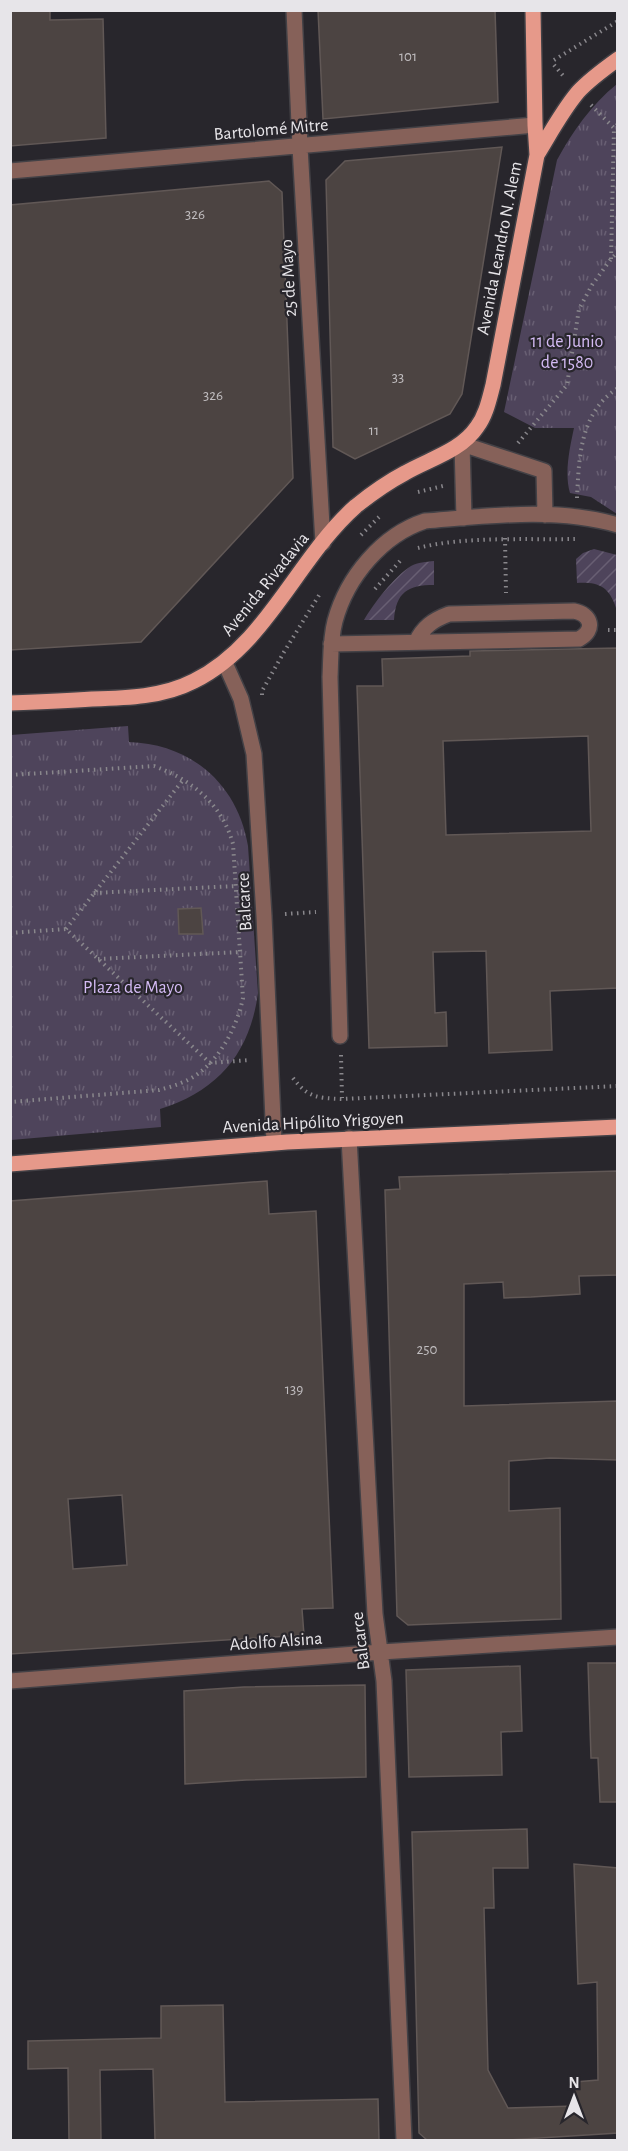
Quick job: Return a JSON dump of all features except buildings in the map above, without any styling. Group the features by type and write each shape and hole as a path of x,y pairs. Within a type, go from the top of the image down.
{"main road":[{"name":"Avenida Leandro N. Alem","path":"493,385 537,155 534,125 534,10"},
{"path":"537,155 563,112 578,93 597,74 618,59"},
{"name":"Avenida Rivadavia","path":"10,703 119,699 156,694 194,682 225,663 264,620 323,543 355,507 404,473 462,444 477,428 486,409 493,385"},
{"name":"Avenida Hipólito Yrigoyen","path":"10,1164 274,1142 618,1127"}],"street":[{"name":"25 de Mayo","path":"294,10 323,543"},
{"name":"Bartolomé Mitre","path":"10,171 534,125"},
{"path":"464,518 462,444 544,471 544,515"},
{"path":"340,1036 331,644 335,621 343,600 374,552 409,526 425,521 544,515 576,516 618,525"},
{"path":"331,644 579,639 589,630 590,624 582,613 574,611 448,614 436,618 426,626 416,642"},
{"name":"Balcarce","path":"225,663 241,699 254,754 274,1142"},
{"name":"Balcarce","path":"348,1138 375,1614 381,1652 404,2140"},
{"name":"Adolfo Alsina","path":"10,1681 381,1652 618,1637"}],"path":[{"path":"610,259 616,126 578,93 551,62 618,21"},
{"path":"506,458 567,385 579,309 592,285 610,259 618,252"},
{"path":"576,516 581,444 586,425 604,399 618,388"},
{"path":"417,492 435,487 464,484"},
{"path":"357,540 383,514"},
{"path":"415,549 433,544 583,539"},
{"path":"505,540 506,583"},
{"path":"373,591 403,557"},
{"path":"263,702 262,691 322,591"},
{"path":"10,775 154,766 172,773 200,790 228,827 234,844 243,998 240,1014 232,1031 210,1063 182,1083 159,1090 10,1102"},
{"path":"66,929 183,780"},
{"path":"94,893 236,886"},
{"path":"239,917 337,910"},
{"path":"10,933 66,929 210,1063"},
{"path":"98,959 241,952"},
{"path":"340,1036 342,1099"},
{"path":"290,1068 293,1078 302,1090 318,1098 342,1099 618,1086"}],"green space":[{"name":"11 de Junio de 1580","path":"617,84 617,514 591,497 570,493 568,485 569,452 574,428 535,428 504,412 557,160 583,119"},
{"path":"594,549 617,555 617,608 610,595 602,587 591,583 577,583 576,559 583,553"},
{"path":"434,561 434,585 425,585 405,592 397,603 394,620 364,620 385,591 405,571 416,564"},
{"name":"Plaza de Mayo","path":"128,726 129,742 173,751 192,760 208,772 223,787 243,824 248,846 258,993 254,1014 239,1051 228,1067 199,1092 160,1109 161,1127 11,1140 11,735"}]}
